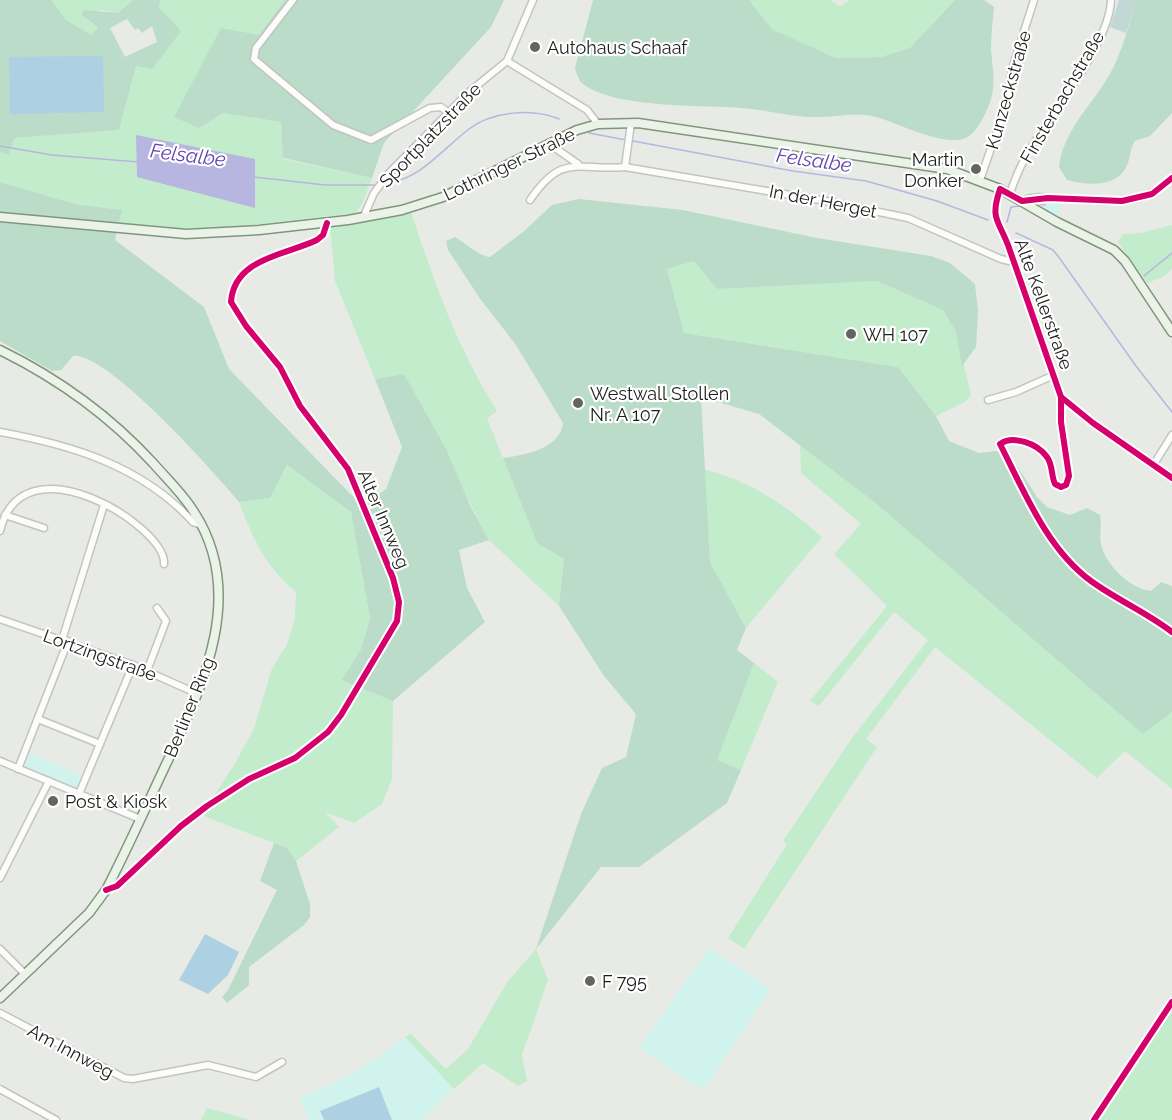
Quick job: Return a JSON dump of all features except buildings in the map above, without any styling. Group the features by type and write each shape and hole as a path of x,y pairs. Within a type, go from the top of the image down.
{"main road":[{"name":"Lothringer Straße","path":"0,217 186,234 249,231 363,218 416,206 443,197 568,133 598,124 631,123 909,162 980,180 1010,193 1114,250 1130,269 1172,333"},
{"name":"Berliner Ring","path":"0,350 51,378 91,406 123,433 163,473 188,503 201,525 214,559 219,601 214,643 198,694 106,890 89,913 0,998"}],"street":[{"path":"293,0 256,48 254,59 318,114 345,131 371,140 430,108 441,107 449,112"},
{"path":"533,0 507,61 587,110 598,124"},
{"name":"Kunzeckstraße","path":"980,180 1005,108 1013,66 1034,0"},
{"name":"Finsterbachstraße","path":"1010,193 1028,153 1091,54 1112,0"},
{"name":"Sportplatzstraße","path":"363,218 369,202 386,177 479,83 507,61"},
{"path":"625,167 631,123"},
{"name":"In der Herget","path":"548,143 578,164 601,169 625,167 826,201 908,218 1001,259 1014,262"},
{"path":"530,200 559,168 578,164"},
{"path":"1022,201 1042,198 1104,201 1134,199 1157,191 1172,178"},
{"name":"Alte Kellerstraße","path":"1000,189 995,207 996,225 1006,239 1061,397 1061,422 1069,476 1066,485 1061,487 1055,484 1050,462 1040,450 1017,440 1007,440 1000,444"},
{"name":"Alter Innweg","path":"106,890 117,886 181,826 207,806 249,779 295,758 327,732 341,715 397,621 399,602 393,578 348,469 300,406 280,367 246,326 231,302 234,284 249,268 260,261 317,240 324,232 327,223"},
{"path":"988,400 1016,392 1054,375"},
{"path":"1061,397 1093,423 1172,478"},
{"path":"0,432 84,453 120,466 152,484 193,522 201,525"},
{"path":"1154,464 1172,435"},
{"path":"152,484 163,473"},
{"path":"0,531 4,514 28,495 51,488 77,492 126,517 161,549 164,564"},
{"path":"18,769 65,641 104,505"},
{"path":"4,514 44,528"},
{"path":"147,671 166,621 157,608"},
{"name":"Lortzingstraße","path":"0,620 133,665 198,694"},
{"path":"79,794 133,665"},
{"path":"38,719 100,744"},
{"path":"0,761 140,819"},
{"path":"0,878 49,781"},
{"path":"0,949 25,974"},
{"name":"Am Innweg","path":"0,1013 103,1068 129,1079 208,1065 256,1077 282,1062"},
{"path":"0,1089 56,1120"}],"green space":[{"path":"0,0 51,0 66,20 92,35 98,28 82,15 83,10 118,13 133,0 160,0 159,7 181,31 152,69 136,66 119,130 14,138 9,154 0,152","holes":["127,19 135,30 138,28 142,33 152,26 157,42 125,57 110,28"]},
{"path":"51,0 133,0 118,13 100,10 82,15 98,29 92,35 66,20"},
{"path":"160,0 285,0 199,128 223,113 281,122 283,159 372,178 356,213 233,227 171,229 118,225 122,210 75,204 0,182 0,152 9,153 13,138 119,130 136,66 180,31 159,6"},
{"path":"285,0 504,0 491,27 384,143 372,178 283,158 281,122 223,113 199,128 174,117 221,28 259,35"},
{"path":"593,0 749,0 772,29 836,58 881,57 910,48 955,0 984,0 994,7 991,48 993,91 983,118 971,134 961,139 950,140 872,116 803,117 752,109 664,104 618,98 598,92 583,84 575,68"},
{"path":"749,0 830,0 840,6 850,0 955,0 910,48 881,57 836,58 772,29"},
{"path":"1137,0 1172,0 1172,113 1150,136 1135,141 1127,166 1114,179 1099,184 1067,180 1059,167 1061,154 1071,131 1112,70"},
{"path":"0,182 75,204 122,210 115,240 204,307 229,369 362,506 386,489 402,447 375,379 404,374 446,449 470,505 489,540 459,550 467,588 485,622 393,701 342,680 361,649 370,618 351,512 287,465 270,498 239,502 160,417 110,373 89,360 73,356 61,370 52,371 0,341"},
{"path":"579,199 683,210 817,238 931,256 950,263 975,284 978,311 976,347 962,366 956,332 943,310 877,281 717,289 694,261 667,269 684,333 898,367 936,416 949,441 979,453 997,451 1017,466 1037,497 1047,507 1070,515 1087,508 1100,515 1100,540 1103,552 1113,567 1127,581 1151,591 1161,582 1172,586 1172,712 1143,734 878,505 759,414 701,397 710,562 746,628 737,650 754,663 717,760 741,770 727,803 639,867 601,867 536,949 581,814 602,768 626,757 636,714 604,676 559,606 564,559 537,543 503,458 521,455 548,445 560,432 563,423 516,345 481,300 448,250 446,241 455,237 477,252 490,257 523,232 552,205"},
{"path":"411,212 438,290 459,339 497,411 487,418 537,543 564,559 559,606 489,540 404,374 375,379 335,281 330,226"},
{"path":"1172,225 1172,269 1163,277 1147,283 1118,242 1123,234 1141,233"},
{"path":"694,261 717,289 877,281 943,310 956,332 971,395 965,402 936,416 898,367 684,333 667,269"},
{"path":"800,445 878,505 1143,733 1172,712 1172,789 1125,751 1097,778 935,647 866,739 877,747 744,949 728,938 787,844 783,841 852,738 928,640 894,612 819,706 810,701 887,606 834,554 861,524 801,473"},
{"path":"287,465 351,512 370,618 361,649 343,680 393,701 392,779 382,804 354,823 325,812 339,827 296,861 287,848 206,817 203,813 254,729 271,671 287,644 295,618 296,592 276,573 261,551 239,502 270,498"},
{"path":"704,469 738,481 768,496 795,514 822,537 746,628 710,562"},
{"path":"754,663 778,682 741,770 716,760"},
{"path":"274,843 287,848 296,861 310,904 310,917 304,925 249,967 249,985 227,1003 222,997 228,990 277,890 260,881"},
{"path":"536,949 548,980 522,1055 527,1081 518,1086 483,1063 454,1089 405,1037 411,1034 446,1069 468,1049 508,981"},
{"path":"1172,1004 1172,1120 1096,1120"},
{"path":"207,1108 250,1120 201,1120"}],"shaded area":[{"path":"1119,0 1137,0 1126,33 1110,27"},
{"path":"103,56 104,112 10,114 9,57"},
{"path":"1046,202 1060,203 1059,217 1046,211"},
{"path":"29,753 82,775 77,788 24,766"},
{"path":"205,934 239,952 228,975 208,994 179,980"},
{"path":"709,948 771,989 703,1091 639,1048"},
{"path":"405,1037 454,1089 423,1120 309,1120 299,1097 329,1086 355,1072"},
{"path":"379,1087 392,1120 324,1120 320,1111"}],"water":[{"path":"136,135 255,159 255,208 137,177"}],"waterway":[{"name":"Felsalbe","path":"389,183 401,180 422,169 469,129 489,118 513,113 537,113 559,119"},
{"name":"Felsalbe","path":"589,133 626,140"},
{"name":"Felsalbe","path":"633,141 793,171 866,181 937,201 988,220"},
{"name":"Felsalbe","path":"0,146 52,155 139,162"},
{"name":"Felsalbe","path":"254,177 325,185 374,185"},
{"path":"1040,204 1045,205"},
{"path":"1007,222 1011,207 1020,206"},
{"name":"Felsalbe","path":"1016,233 1053,250 1172,412"},
{"path":"1144,276 1172,253"}],"cycle path":[{"path":"1172,178 1152,194 1122,201 1048,198 1022,201 1000,189 996,207 998,224 1008,245 1061,397 1061,422 1069,476 1066,485 1061,487 1055,484 1049,460 1043,452 1031,444 1018,440 1005,441 1000,444 1038,518 1049,536 1075,568 1101,588 1172,632"},
{"path":"106,890 117,886 181,826 207,806 249,779 295,758 328,732 341,715 397,621 399,602 393,578 348,469 300,406 280,367 246,326 231,302 234,287 251,267 317,240 323,235 327,223"},
{"path":"1061,397 1093,423 1172,478"},
{"path":"1094,1120 1172,1002"}],"place":[{"name":"Autohaus Schaaf","path":"535,47"},
{"name":"Martin Donker","path":"976,169"},
{"name":"WH 107","path":"851,334"},
{"name":"Westwall Stollen Nr. A 107","path":"578,403"},
{"name":"Post & Kiosk","path":"53,801"},
{"name":"F 795","path":"590,981"}]}
